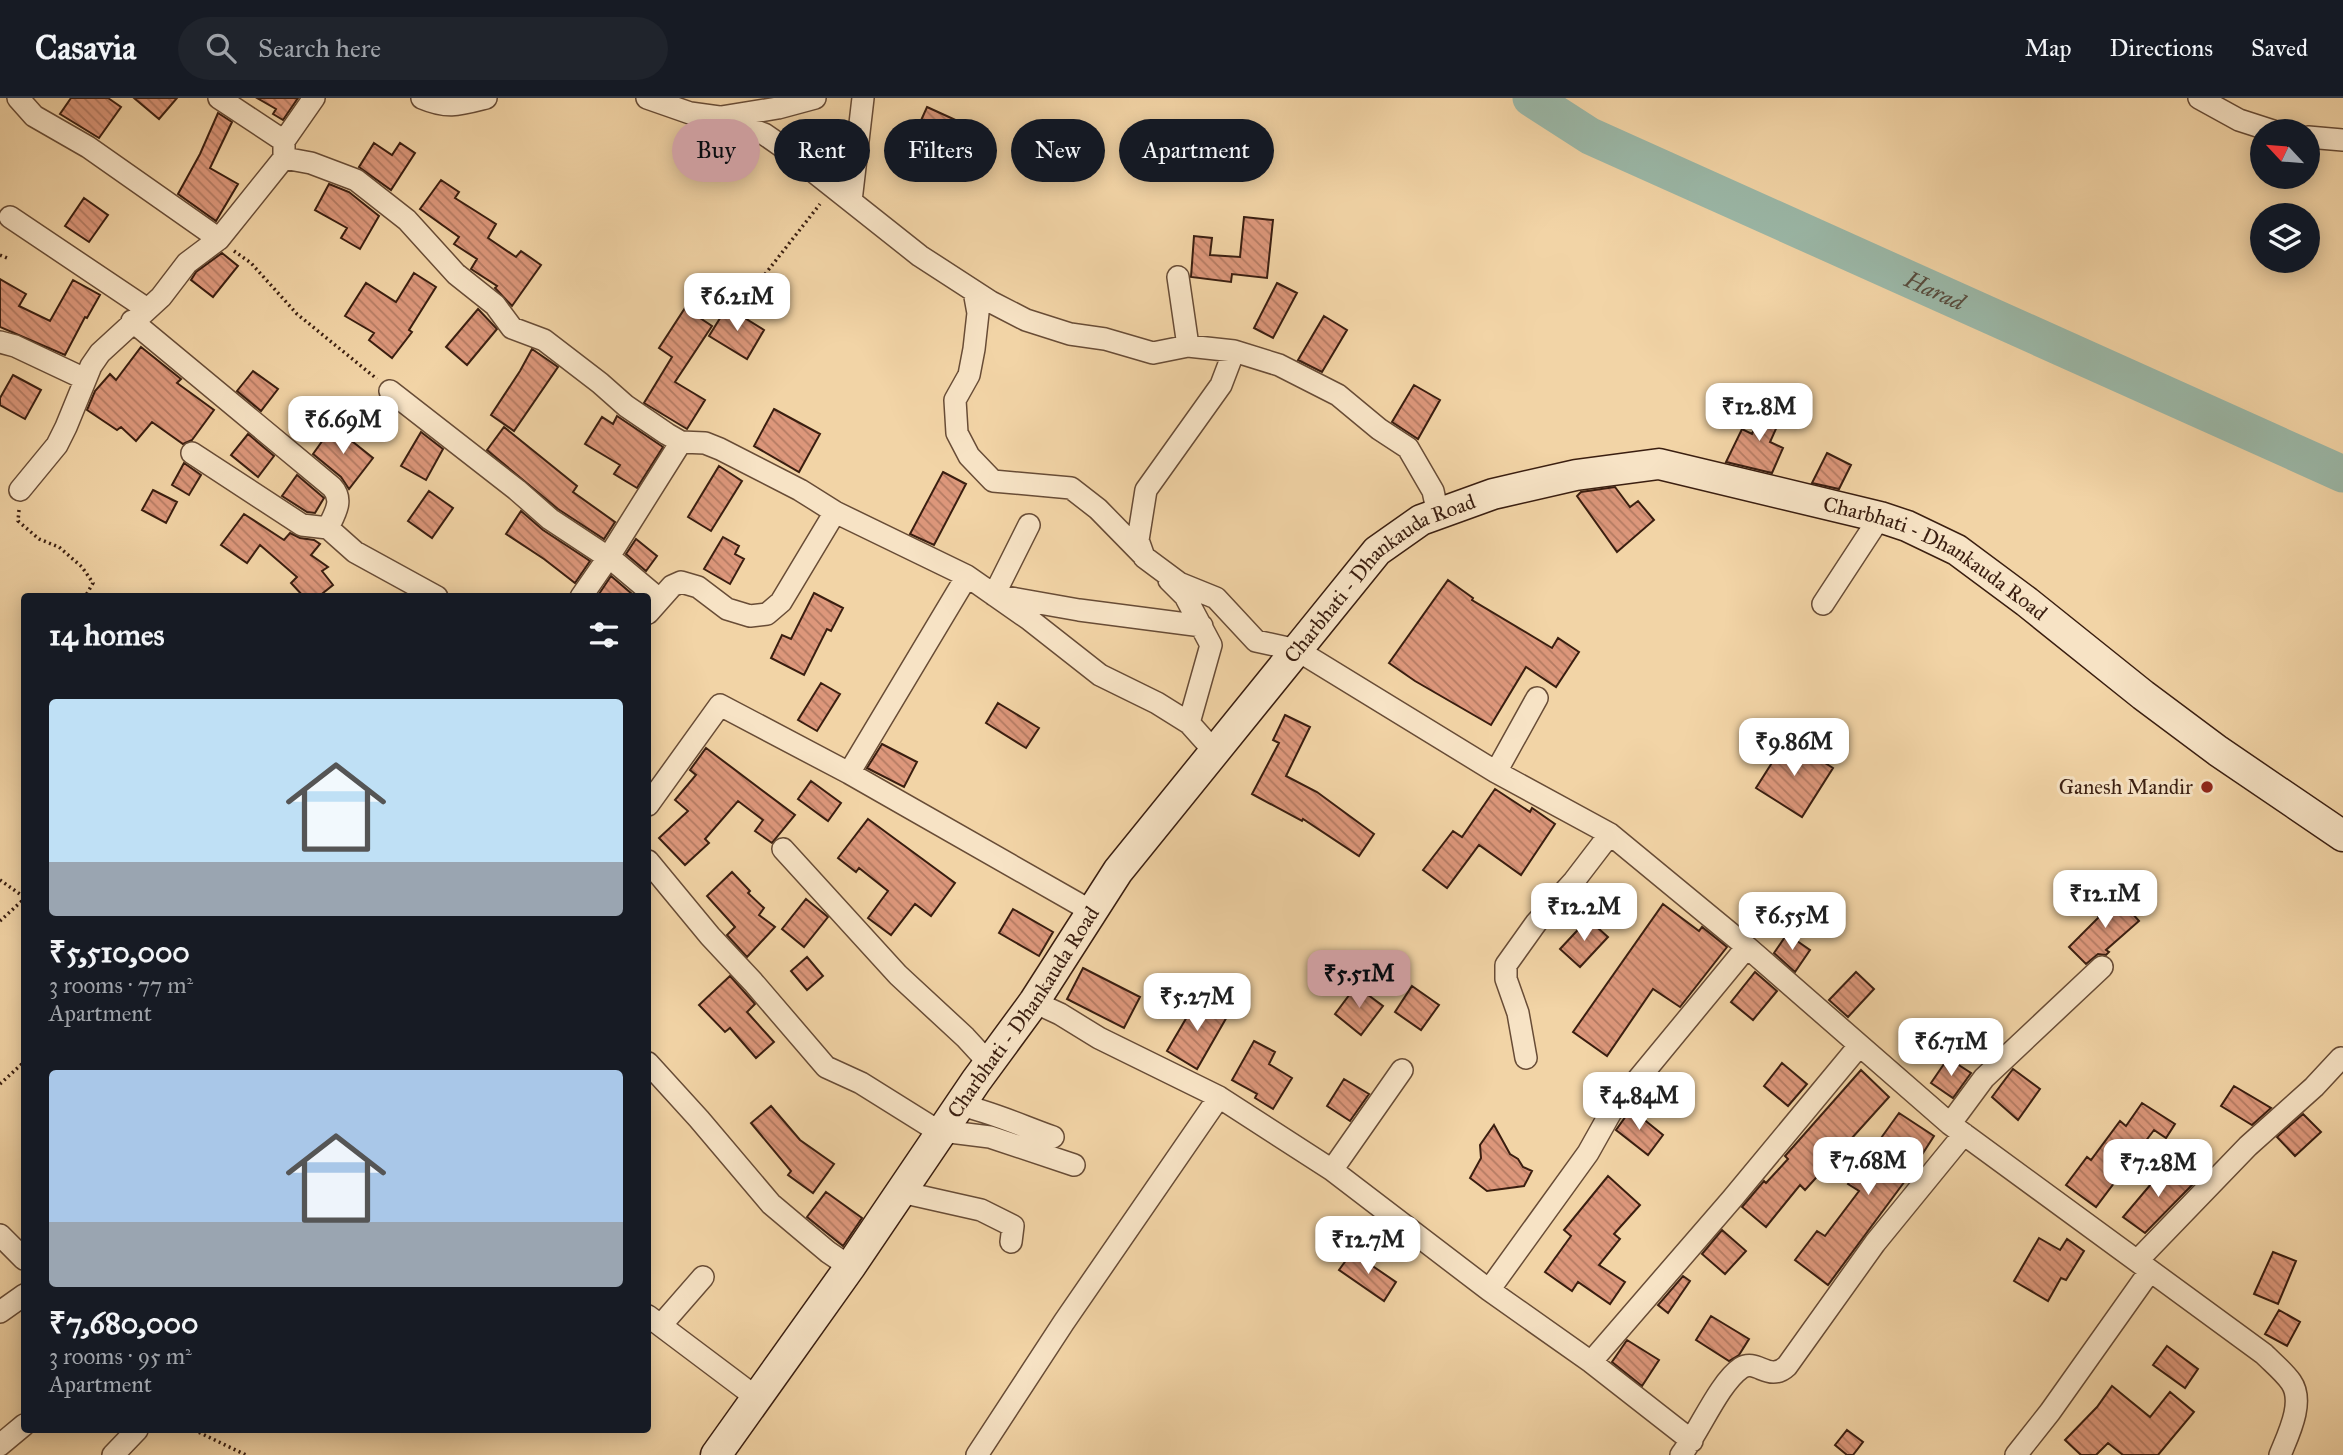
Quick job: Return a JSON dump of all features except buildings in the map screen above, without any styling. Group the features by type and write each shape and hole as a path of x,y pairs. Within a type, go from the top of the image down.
{"street":[{"path":"18,98 34,116 88,147 219,239"},
{"path":"219,98 284,150 356,180 407,219 456,274 495,305 512,328 544,340 626,406 681,442 705,443 719,449 800,490 835,512 967,576 1100,675 1189,723 1215,751"},
{"path":"20,490 57,445 85,379 100,353 161,297 187,263 219,239 284,150 314,98"},
{"path":"422,98 438,104 456,106 486,98"},
{"path":"719,117 778,108 815,98"},
{"path":"851,201 863,98"},
{"path":"2199,98 2250,124"},
{"path":"654,100 690,113 719,117 772,139 920,256 1026,320 1070,334 1105,339 1153,353 1188,346 1234,351 1279,365 1338,395 1379,429 1408,448 1433,491 1438,514"},
{"path":"2320,138 2343,141"},
{"path":"10,217 140,315 332,487 339,500 328,528"},
{"path":"1178,277 1188,346"},
{"path":"974,291 978,313 974,349 969,375 954,400 957,433 969,456 993,481 1071,488 1098,509 1185,596 1211,645 1189,723"},
{"path":"0,342 15,346 85,379"},
{"path":"1234,351 1221,384 1146,489 1139,540 1151,563 1179,583 1216,598 1256,641 1297,650 1496,772 1610,834 1957,1129 2264,1354 2292,1382 2296,1395 2295,1410 2280,1455"},
{"path":"390,391 550,519 608,558 641,593"},
{"path":"584,593 681,442"},
{"path":"192,453 302,525 328,528 355,552 430,593"},
{"name":"Charbhati - Dhankauda Road","path":"716,1455 1034,1002 1118,871 1377,551 1421,520 1517,488 1576,475 1659,464 1880,517 1907,526 1956,550 2218,751 2343,836"},
{"path":"653,606 672,586 681,582 698,587 727,609 750,616 767,614 781,602 835,512"},
{"path":"1824,604 1880,517"},
{"path":"994,595 1029,525"},
{"path":"849,774 967,576"},
{"path":"994,595 1205,633 1243,627"},
{"path":"1496,772 1536,698"},
{"path":"651,802 720,705 849,774 1091,911"},
{"path":"1526,1058 1518,1013 1506,979 1506,965 1536,923 1574,881 1610,834"},
{"path":"783,849 898,975 988,1062 968,1093 988,1111 1007,1121 1053,1137"},
{"path":"651,865 826,1067 861,1083 941,1132 990,1137 1074,1165"},
{"path":"1489,1290 1588,1153 1611,1112 1746,947"},
{"path":"1034,1002 1060,1014 1098,1038 1219,1097 1332,1170 1489,1290 1591,1362 1687,1448 1720,1392 1744,1366 1751,1365 1775,1373 1787,1366 1957,1129 1984,1078 2102,967"},
{"path":"1591,1362 1732,1199 1859,1046"},
{"path":"2016,1455 2050,1412 2144,1266 2248,1146 2314,1087 2341,1058 2343,1060"},
{"path":"651,1066 771,1204 850,1267"},
{"path":"1332,1170 1402,1070"},
{"path":"977,1455 1064,1322 1219,1097"},
{"path":"901,1192 981,1210 1013,1226 1011,1242"},
{"path":"0,1235 21,1256"},
{"path":"703,1277 655,1320 757,1398"},
{"path":"0,1312 21,1297"},
{"path":"0,1444 21,1427"},
{"path":"113,1455 134,1433"}],"path":[{"path":"748,296 833,187"},
{"path":"219,239 251,263 297,314 367,369 390,391"},
{"path":"0,255 7,258"},
{"path":"20,490 18,521 39,539 59,547 82,567 93,583 87,593"},
{"path":"0,880 21,896"},
{"path":"0,921 21,901"},
{"path":"0,1084 21,1065"},
{"path":"200,1433 246,1455"}],"waterway":[{"name":"Harad","path":"1531,98 1590,136 2343,474"}],"place":[{"name":"Ganesh Mandir","path":"2207,787"}]}
